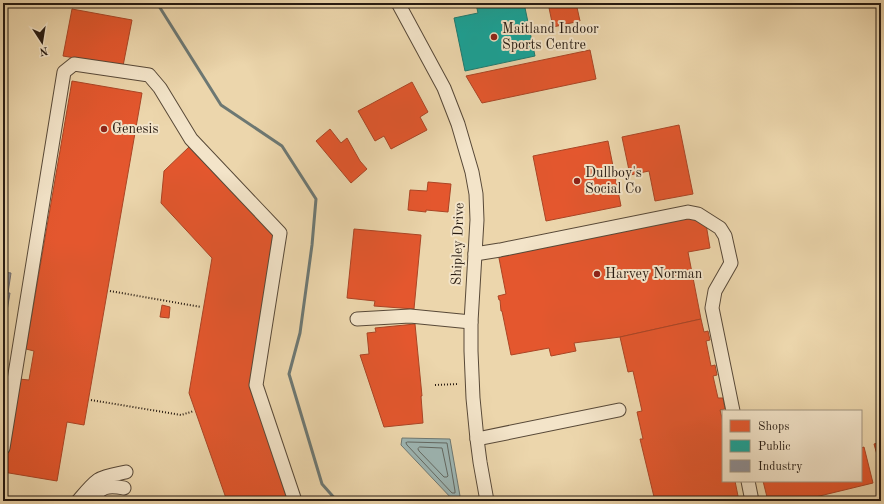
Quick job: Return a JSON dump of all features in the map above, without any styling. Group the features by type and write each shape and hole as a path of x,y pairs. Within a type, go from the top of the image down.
{"street":[{"name":"Shipley Drive","path":"398,3 444,88 458,124 472,172 476,194 477,220 471,322 471,351 473,398 477,439 487,501"},
{"path":"3,448 64,72 74,64 149,76 160,88 191,139 280,233 256,385 295,501"},
{"path":"475,254 688,212 698,214 720,228 725,236 731,263 715,291 712,308 733,410"},
{"path":"357,320 410,316 471,322"},
{"path":"477,439 619,410"},
{"path":"78,501 98,480 126,472"},
{"path":"748,482 752,501"},
{"path":"92,501 95,495 104,488 112,486 124,488"}],"path":[{"path":"110,292 201,307"},
{"path":"435,385 458,384"},
{"path":"91,400 181,415 194,411"}],"water":[{"path":"402,438 450,439 460,496 453,500 401,445"}],"building: Shops":[{"path":"548,3 576,3 580,21 553,27"},
{"path":"72,9 132,20 123,66 63,56"},
{"path":"590,50 596,79 482,103 466,76"},
{"path":"72,81 142,93 84,425 67,422 57,481 3,472 19,379 29,380 34,351 26,349"},
{"path":"412,82 428,112 420,117 427,130 391,149 384,136 375,141 358,111"},
{"path":"679,125 693,194 655,201 649,171 630,175 622,137"},
{"path":"330,129 341,143 347,138 360,161 367,169 351,183 316,141"},
{"name":"Dullboy's Social Co","path":"608,141 621,206 546,221 533,156"},
{"path":"189,147 275,237 250,389 291,501 227,501 189,393 212,258 161,203 164,171"},
{"path":"428,182 451,184 448,212 408,210 410,190 427,191"},
{"name":"Harvey Norman","path":"687,213 706,224 710,248 688,252 701,319 620,337 574,343 576,351 551,356 549,348 511,355 498,296 506,294 498,253"},
{"path":"354,229 421,235 414,309 374,306 375,301 347,298"},
{"path":"162,305 170,307 169,318 160,317"},
{"path":"701,319 704,332 708,331 710,340 706,341 711,366 715,365 717,375 713,376 718,398 723,398 725,409 720,410 722,418 722,482 735,482 739,501 655,501 640,439 643,439 637,412 642,411 633,371 628,372 620,337"},
{"path":"415,324 423,423 384,427 360,355 369,354 367,333 376,332 375,328"},
{"path":"881,442 881,469 874,444"},
{"path":"864,447 873,483 799,501 768,501 763,482 862,482 862,448"}],"building: Public":[{"name":"Maitland Indoor Sports Centre","path":"505,3 506,6 524,3 535,56 465,71 454,18 478,13 476,4"}],"building: Industry":[{"path":"3,272 11,273 8,293 10,293 3,335"}],"waterway":[{"path":"157,3 221,105 282,146 316,199 312,245 300,333 289,374 322,484 337,501"}],"place":[{"name":"Maitland Indoor Sports Centre","path":"494,37"},
{"name":"Genesis","path":"104,129"},
{"name":"Dullboy's Social Co","path":"577,181"},
{"name":"Harvey Norman","path":"597,274"}]}
